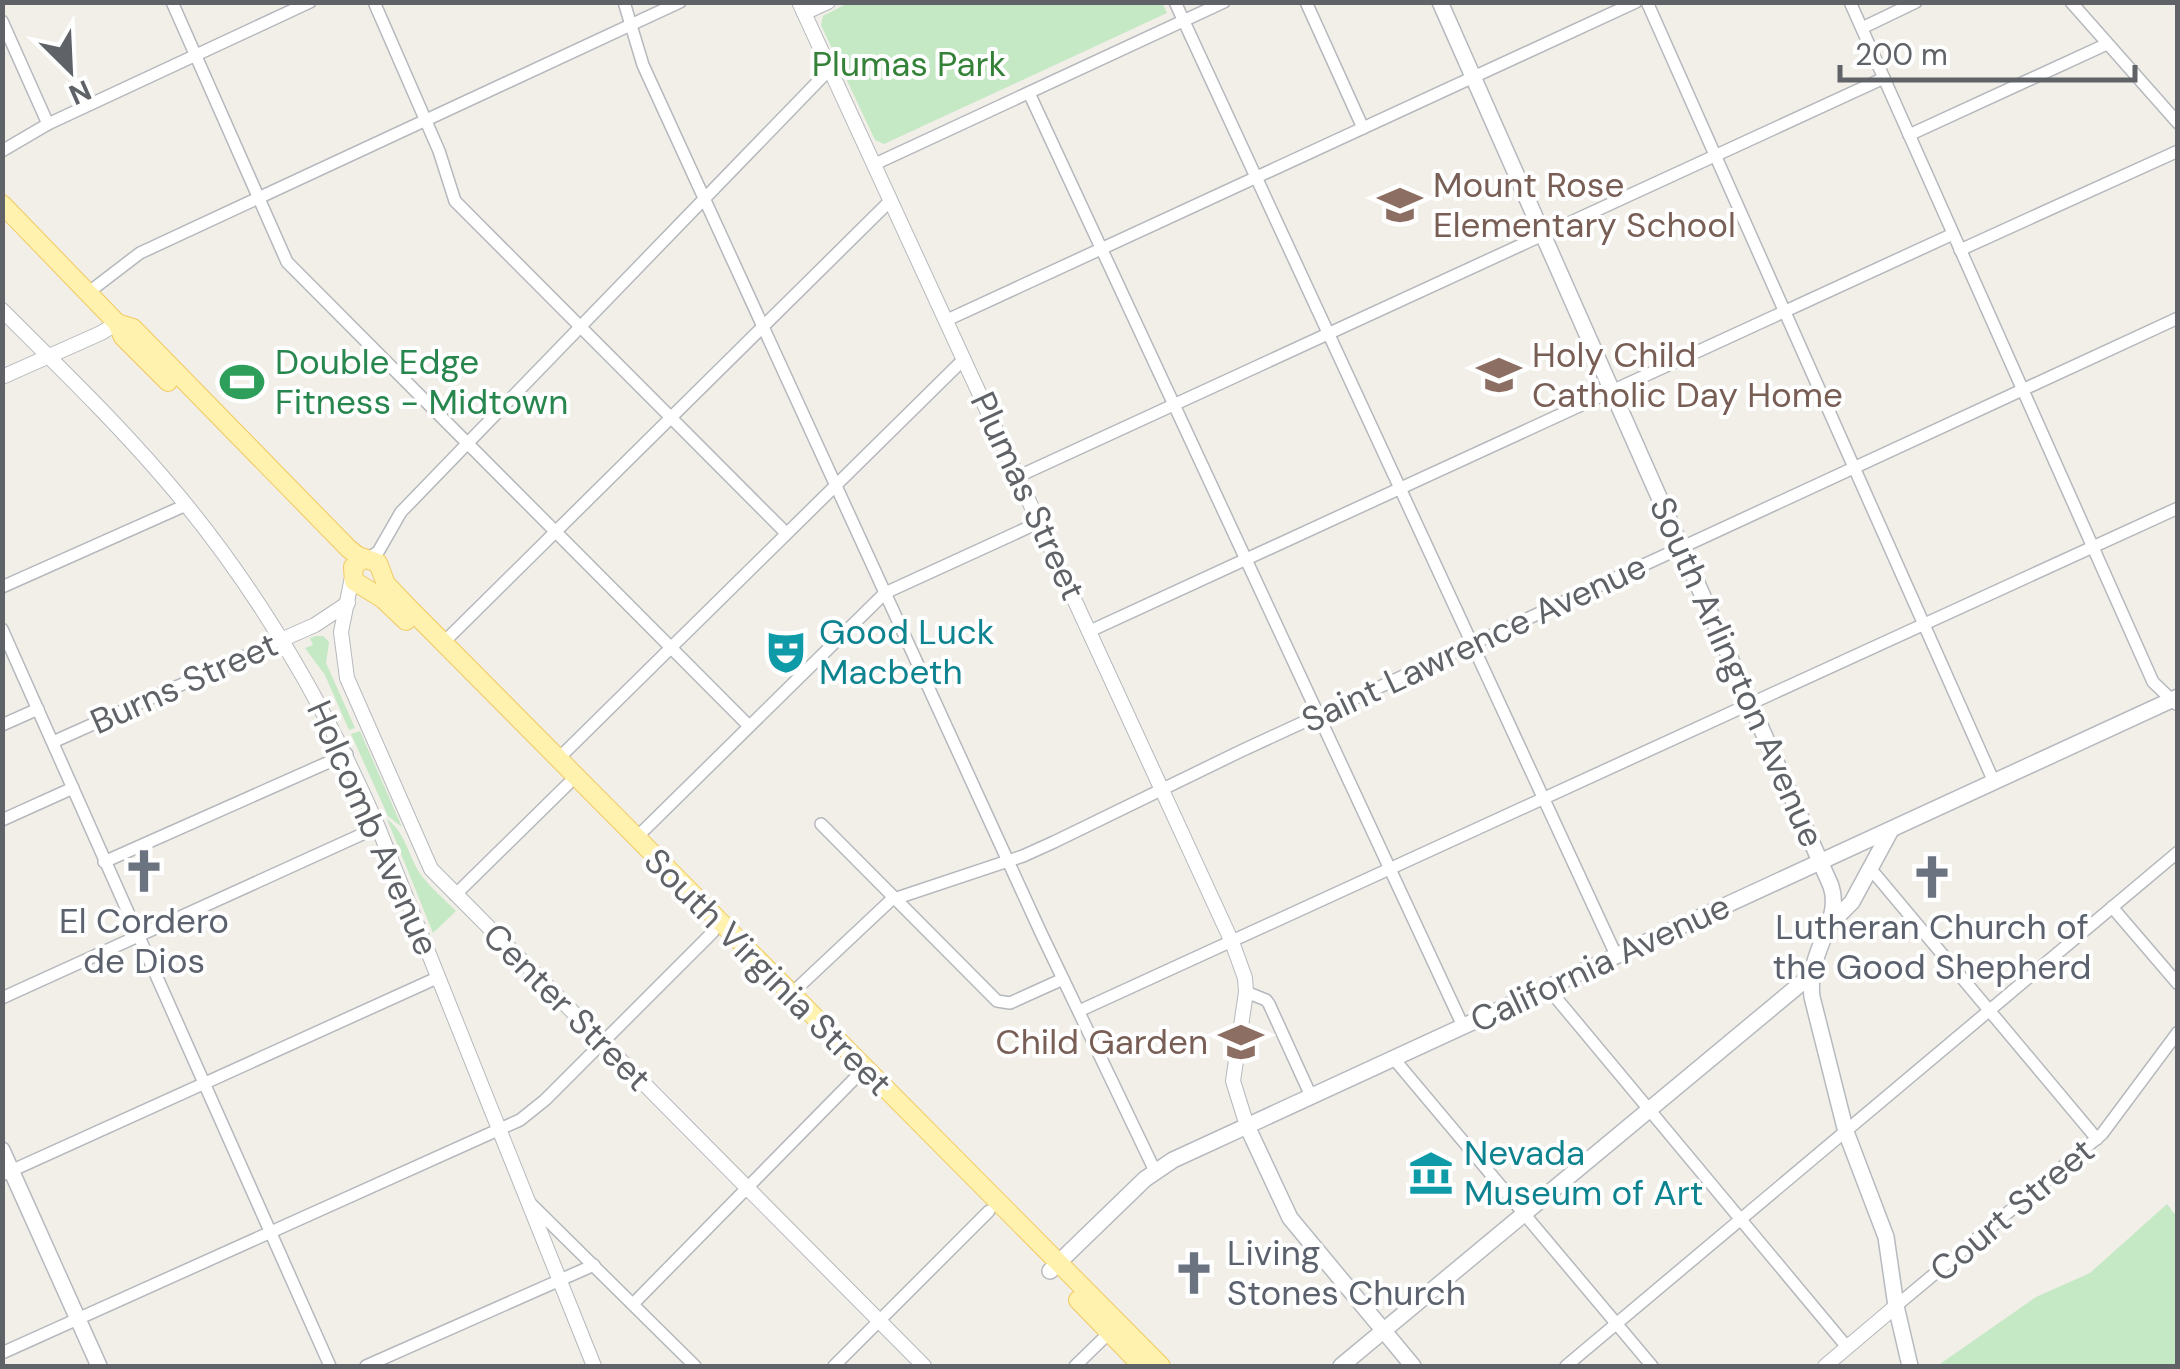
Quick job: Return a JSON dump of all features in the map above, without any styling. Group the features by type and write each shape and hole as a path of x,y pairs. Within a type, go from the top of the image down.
{"main road":[{"name":"South Arlington Avenue","path":"1440,2 1834,896 1835,907 1810,976 1812,997 1846,1132 1886,1237 1910,1366"},
{"name":"South Virginia Street","path":"2,204 89,292 117,323 124,337 342,556 376,584 382,573 386,584 558,759 713,932 721,931 752,963 791,994 989,1211 1054,1267 1142,1366"},
{"name":"South Virginia Street","path":"360,571 568,784 628,837 1054,1267 1160,1366"},
{"name":"California Avenue","path":"1054,1267 1154,1171 1546,987 2175,701"},
{"path":"1828,926 1846,910 1892,829"},
{"path":"1839,853 1866,875"},
{"path":"1341,1366 1810,976"},
{"path":"1247,1126 1290,1218 1414,1366"},
{"path":"2,1150 7,1173 99,1366"},
{"path":"1109,1333 1118,1334 1143,1358 1160,1366"}],"street":[{"path":"172,2 287,262 749,726"},
{"path":"2,150 48,124 310,2"},
{"path":"374,2 426,120 455,201 786,533"},
{"path":"624,2 643,65 1154,1171"},
{"path":"89,292 136,255 680,2"},
{"path":"802,8 828,2"},
{"path":"1175,2 1616,955"},
{"path":"875,164 1224,2"},
{"path":"1306,2 1363,128"},
{"path":"946,320 1636,2"},
{"path":"1647,2 1994,782"},
{"path":"1850,2 2153,682 2175,701"},
{"path":"1862,28 1916,2"},
{"path":"2071,2 2178,123"},
{"name":"Plumas Street","path":"802,8 1232,942 1246,992 1233,1081 1247,1126"},
{"path":"2,21 48,124"},
{"path":"1909,136 2107,44"},
{"path":"360,571 378,552 401,512 830,69"},
{"path":"1019,476 1884,78"},
{"path":"1029,92 1463,1026"},
{"path":"1960,250 2178,151"},
{"path":"443,643 891,200"},
{"path":"1090,631 1953,234"},
{"name":"Holcomb Avenue","path":"2,310 108,415 186,505 310,684 347,754 378,827 594,1366"},
{"name":"Saint Lawrence Avenue","path":"791,994 894,898 1008,861 1110,817 1318,715 2178,318"},
{"path":"2,377 117,323"},
{"path":"558,759 964,358"},
{"path":"2,586 186,505"},
{"path":"1079,1011 2178,508"},
{"path":"628,837 885,594 1040,522"},
{"name":"Center Street","path":"360,571 348,604 342,644 350,688 426,862 924,1366"},
{"name":"Burns Street","path":"53,742 281,640 348,604"},
{"name":"Burns Street","path":"315,624 328,628 342,644"},
{"path":"2,629 330,1366"},
{"path":"2,725 38,709"},
{"path":"104,862 347,754"},
{"path":"455,895 568,784"},
{"path":"2,820 73,788"},
{"path":"821,824 1002,1003 1062,979"},
{"path":"2,998 378,827"},
{"path":"1566,1366 2178,852"},
{"path":"1866,875 1875,874 2097,1138"},
{"path":"2112,907 2178,984"},
{"path":"2,1354 499,1129 537,1108 713,932"},
{"path":"7,1173 439,977"},
{"path":"1546,987 1848,1348"},
{"name":"Plumas Street","path":"1246,992 1268,1003 1312,1096"},
{"name":"Court Street","path":"1825,1366 2110,1127 2178,1032"},
{"path":"1394,1058 1652,1366"},
{"path":"634,1304 861,1073"},
{"path":"529,1202 695,1366"},
{"path":"834,1366 989,1211"},
{"path":"366,1366 594,1265"},
{"path":"1075,1366 1109,1333"}],"green space":[{"name":"Plumas Park","path":"850,2 1162,2 1167,13 884,144 875,140 821,25 823,16"},
{"path":"316,636 329,642 326,663 355,728 349,730 325,675 305,648 313,645 310,638"},
{"path":"360,731 402,827 388,816 351,734"},
{"path":"387,819 403,838 421,875 456,911 433,933"},
{"path":"2167,1204 2177,1217 2177,1366 1937,1366 2036,1297 2090,1273"}],"place":[{"name":"Mount Rose Elementary School","path":"1400,205"},
{"name":"Holy Child Catholic Day Home","path":"1499,375"},
{"name":"Double Edge Fitness - Midtown","path":"242,382"},
{"name":"Good Luck Macbeth","path":"786,652"},
{"name":"El Cordero de Dios","path":"144,871"},
{"name":"Lutheran Church of the Good Shepherd","path":"1932,877"},
{"name":"Child Garden","path":"1241,1042"},
{"name":"Nevada Museum of Art","path":"1431,1173"},
{"name":"Living Stones Church","path":"1194,1273"}]}
